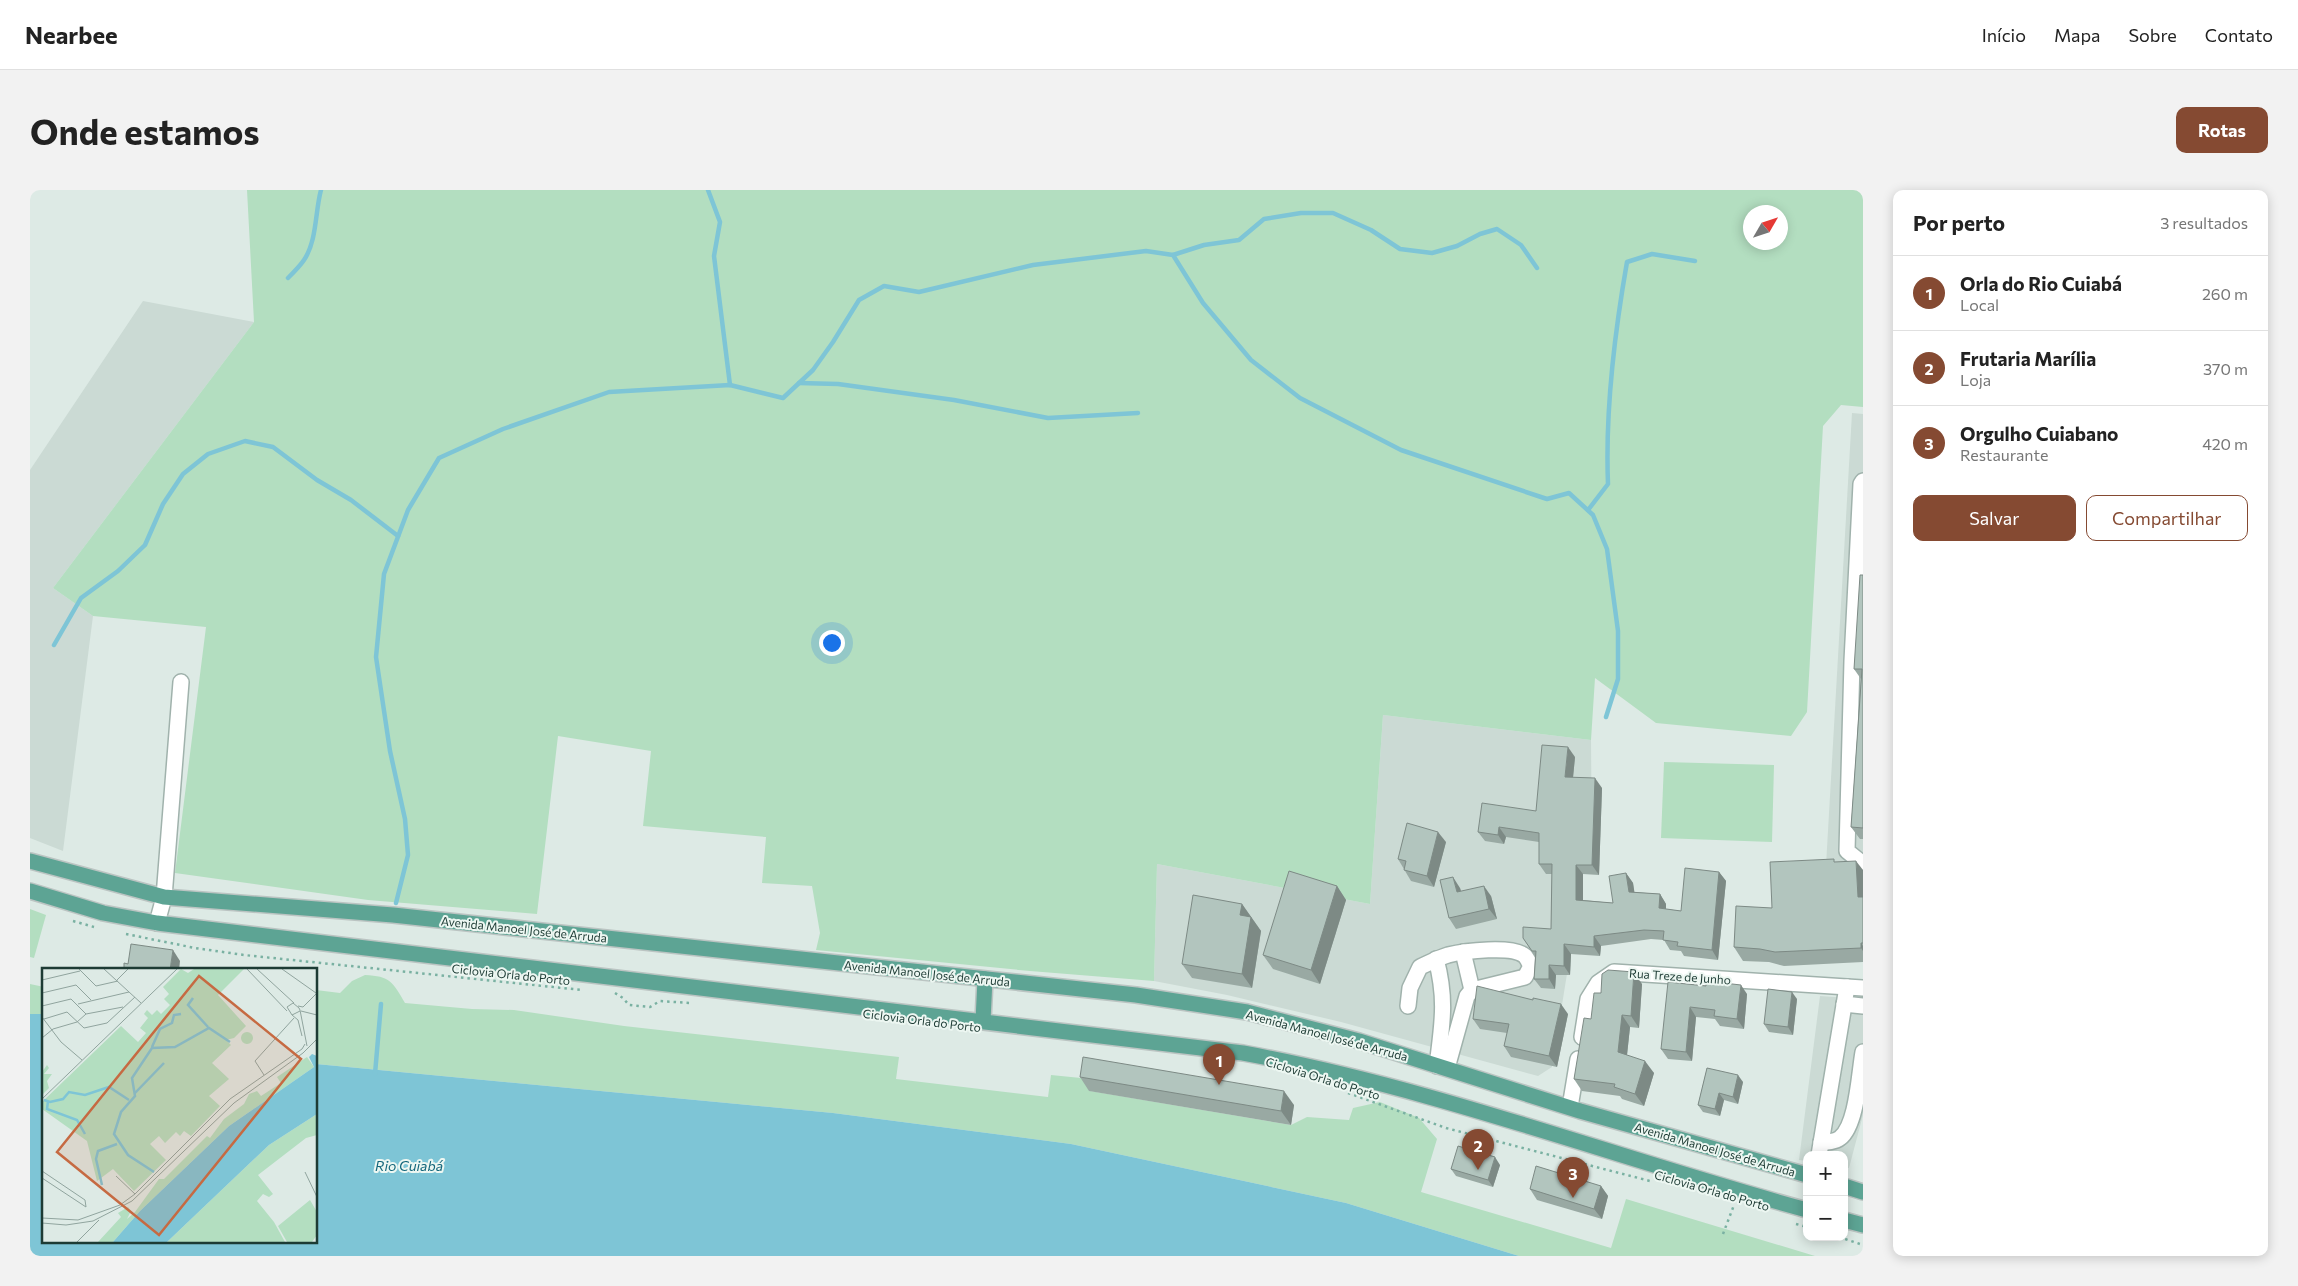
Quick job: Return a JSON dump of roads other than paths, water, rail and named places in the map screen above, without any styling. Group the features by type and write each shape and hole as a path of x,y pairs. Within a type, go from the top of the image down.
{"main road":[{"name":"Avenida Manoel José de Arruda","path":"30,861 164,897 392,915 1136,996 1247,1012 1359,1041 1570,1107 1803,1175"},
{"path":"30,891 103,914 157,923 1215,1050 1304,1064 1463,1106 1737,1198 1803,1209"},
{"path":"983,1022 985,979"},
{"path":"1848,1187 1863,1192"},
{"path":"1848,1221 1863,1225"}],"street":[{"path":"1863,481 1861,484 1861,520 1852,670 1847,851 1863,864"},
{"path":"157,923 164,897 181,682"},
{"path":"1408,1006 1410,988 1420,967 1436,960 1463,952 1511,950 1525,955 1531,966 1525,978 1472,990 1467,996 1442,1067"},
{"path":"1463,952 1472,990"},
{"path":"1436,960 1443,985 1442,1067"},
{"name":"Rua Treze de Junho","path":"1570,1107 1588,999 1598,983 1614,972 1863,988"},
{"path":"1820,1148 1847,987"},
{"path":"1844,1004 1863,1006"},
{"path":"1820,1148 1838,1140 1848,1131 1852,1119 1863,1052"}],"water":[{"name":"Rio Cuiabá","path":"30,1014 42,1014 42,1244 318,1244 318,1064 833,1113 1071,1144 1346,1203 1519,1256 30,1256"}],"waterway":[{"path":"288,278 301,264 308,252 314,235 321,190"},
{"path":"708,190 720,222 714,256 730,385"},
{"path":"1173,255 1204,245 1239,240 1264,219 1301,213 1333,213 1371,230 1400,249 1432,253 1457,246 1480,234 1497,229 1521,245 1537,268"},
{"path":"396,903 408,855 405,819 390,751 376,657 384,574 408,510 439,458 503,429 609,392 730,385 783,398 813,370 859,300 884,286 919,292 1033,265 1146,251 1173,255 1203,303 1251,360 1300,398 1401,450 1547,499 1569,493 1593,515 1607,549 1618,631 1618,679 1606,717"},
{"path":"1588,510 1608,484 1609,401 1618,318 1627,262 1652,254 1695,261"},
{"path":"799,383 838,384 954,400 1048,418 1138,413"},
{"path":"54,645 81,598 118,571 145,545 163,504 183,474 208,454 245,441 273,447 317,480 351,500 398,536"},
{"path":"375,1074 381,1004"}],"place":[{"name":"Orla do Rio Cuiabá","path":"1219,1085"},
{"name":"Frutaria Marília","path":"1478,1170"},
{"name":"Orgulho Cuiabano","path":"1573,1198"}]}
